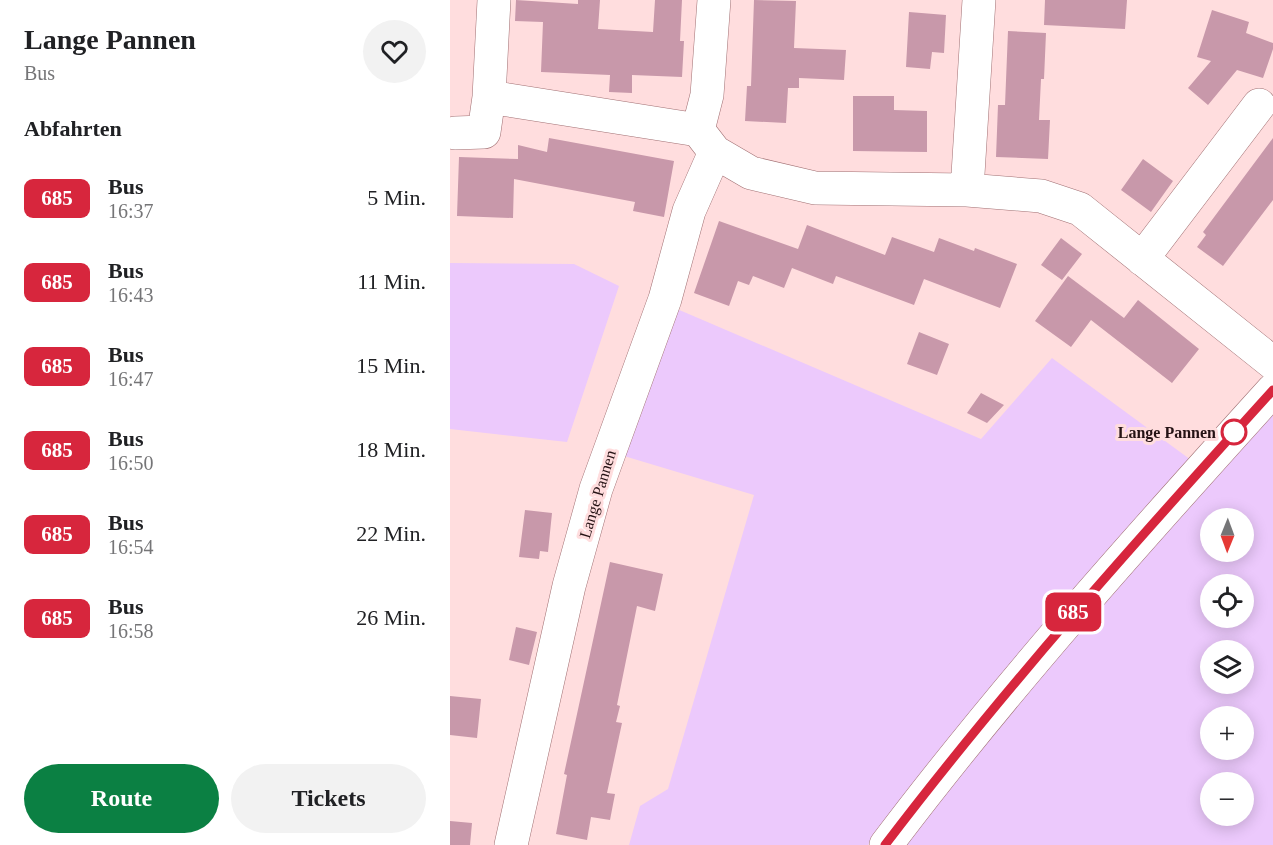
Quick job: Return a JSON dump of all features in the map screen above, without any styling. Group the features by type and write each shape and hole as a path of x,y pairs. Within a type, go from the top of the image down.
{"street":[{"path":"455,133 484,132 489,97 495,0"},
{"name":"Lange Pannen","path":"511,845 570,586 596,489 665,299 706,141 714,0"},
{"path":"967,190 980,0"},
{"path":"489,97 706,141 751,173 815,188 967,190 1041,196 1080,209 1273,363"},
{"path":"1142,259 1259,105"},
{"path":"885,845 948,763 1081,603 1273,390"}],"shaded area":[{"path":"450,263 574,264 619,286 567,442 450,429"},
{"path":"677,309 981,439 1052,358 1191,460 934,757 868,845 629,845 640,806 668,789 754,495 624,456"},
{"path":"1273,409 1273,845 903,845 959,769"}],"building":[{"path":"516,0 578,4 578,0 600,0 598,29 653,32 655,0 682,0 680,41 684,41 682,77 632,75 632,93 609,92 610,75 541,72 543,22 515,21"},
{"path":"754,0 796,1 794,48 846,50 844,80 799,78 799,88 788,88 786,123 745,121 747,86 751,86"},
{"path":"1045,0 1127,0 1125,29 1044,25"},
{"path":"1212,10 1249,22 1246,33 1273,43 1273,49 1263,78 1237,70 1208,105 1188,88 1211,61 1197,57"},
{"path":"909,12 946,15 944,53 932,52 930,69 906,67"},
{"path":"1008,31 1046,33 1039,120 1050,120 1048,159 996,157 998,105 1005,105"},
{"path":"853,96 894,96 894,110 927,111 927,152 853,151"},
{"path":"549,138 674,161 664,217 633,211 635,202 514,179 513,218 457,216 459,157 518,159 518,145 547,152"},
{"path":"1273,138 1273,200 1223,266 1197,247 1206,235 1203,232"},
{"path":"1143,159 1173,181 1151,212 1121,190"},
{"path":"719,221 798,249 807,225 885,255 892,237 934,252 939,238 974,251 975,248 1017,264 1000,308 924,279 914,305 836,276 833,284 792,268 784,288 753,276 749,285 738,281 729,306 694,293"},
{"path":"1061,238 1082,254 1062,280 1041,265"},
{"path":"1068,276 1124,318 1138,300 1199,349 1172,383 1091,320 1071,347 1035,321"},
{"path":"919,332 949,344 937,375 907,364"},
{"path":"981,393 1004,405 987,423 967,413"},
{"path":"525,510 552,513 548,552 540,551 539,559 519,557"},
{"path":"610,562 663,574 655,611 637,606 617,705 620,706 616,722 622,723 607,793 615,794 610,820 591,817 587,840 556,834 567,775 564,774"},
{"path":"516,627 537,632 529,665 509,660"},
{"path":"450,696 481,699 477,738 450,735"},
{"path":"450,821 472,823 470,845 450,845"}],"bus line":[{"name":"685","path":"885,845 948,763 1081,603 1273,390"}],"place":[{"name":"Lange Pannen","path":"1234,432"}]}
